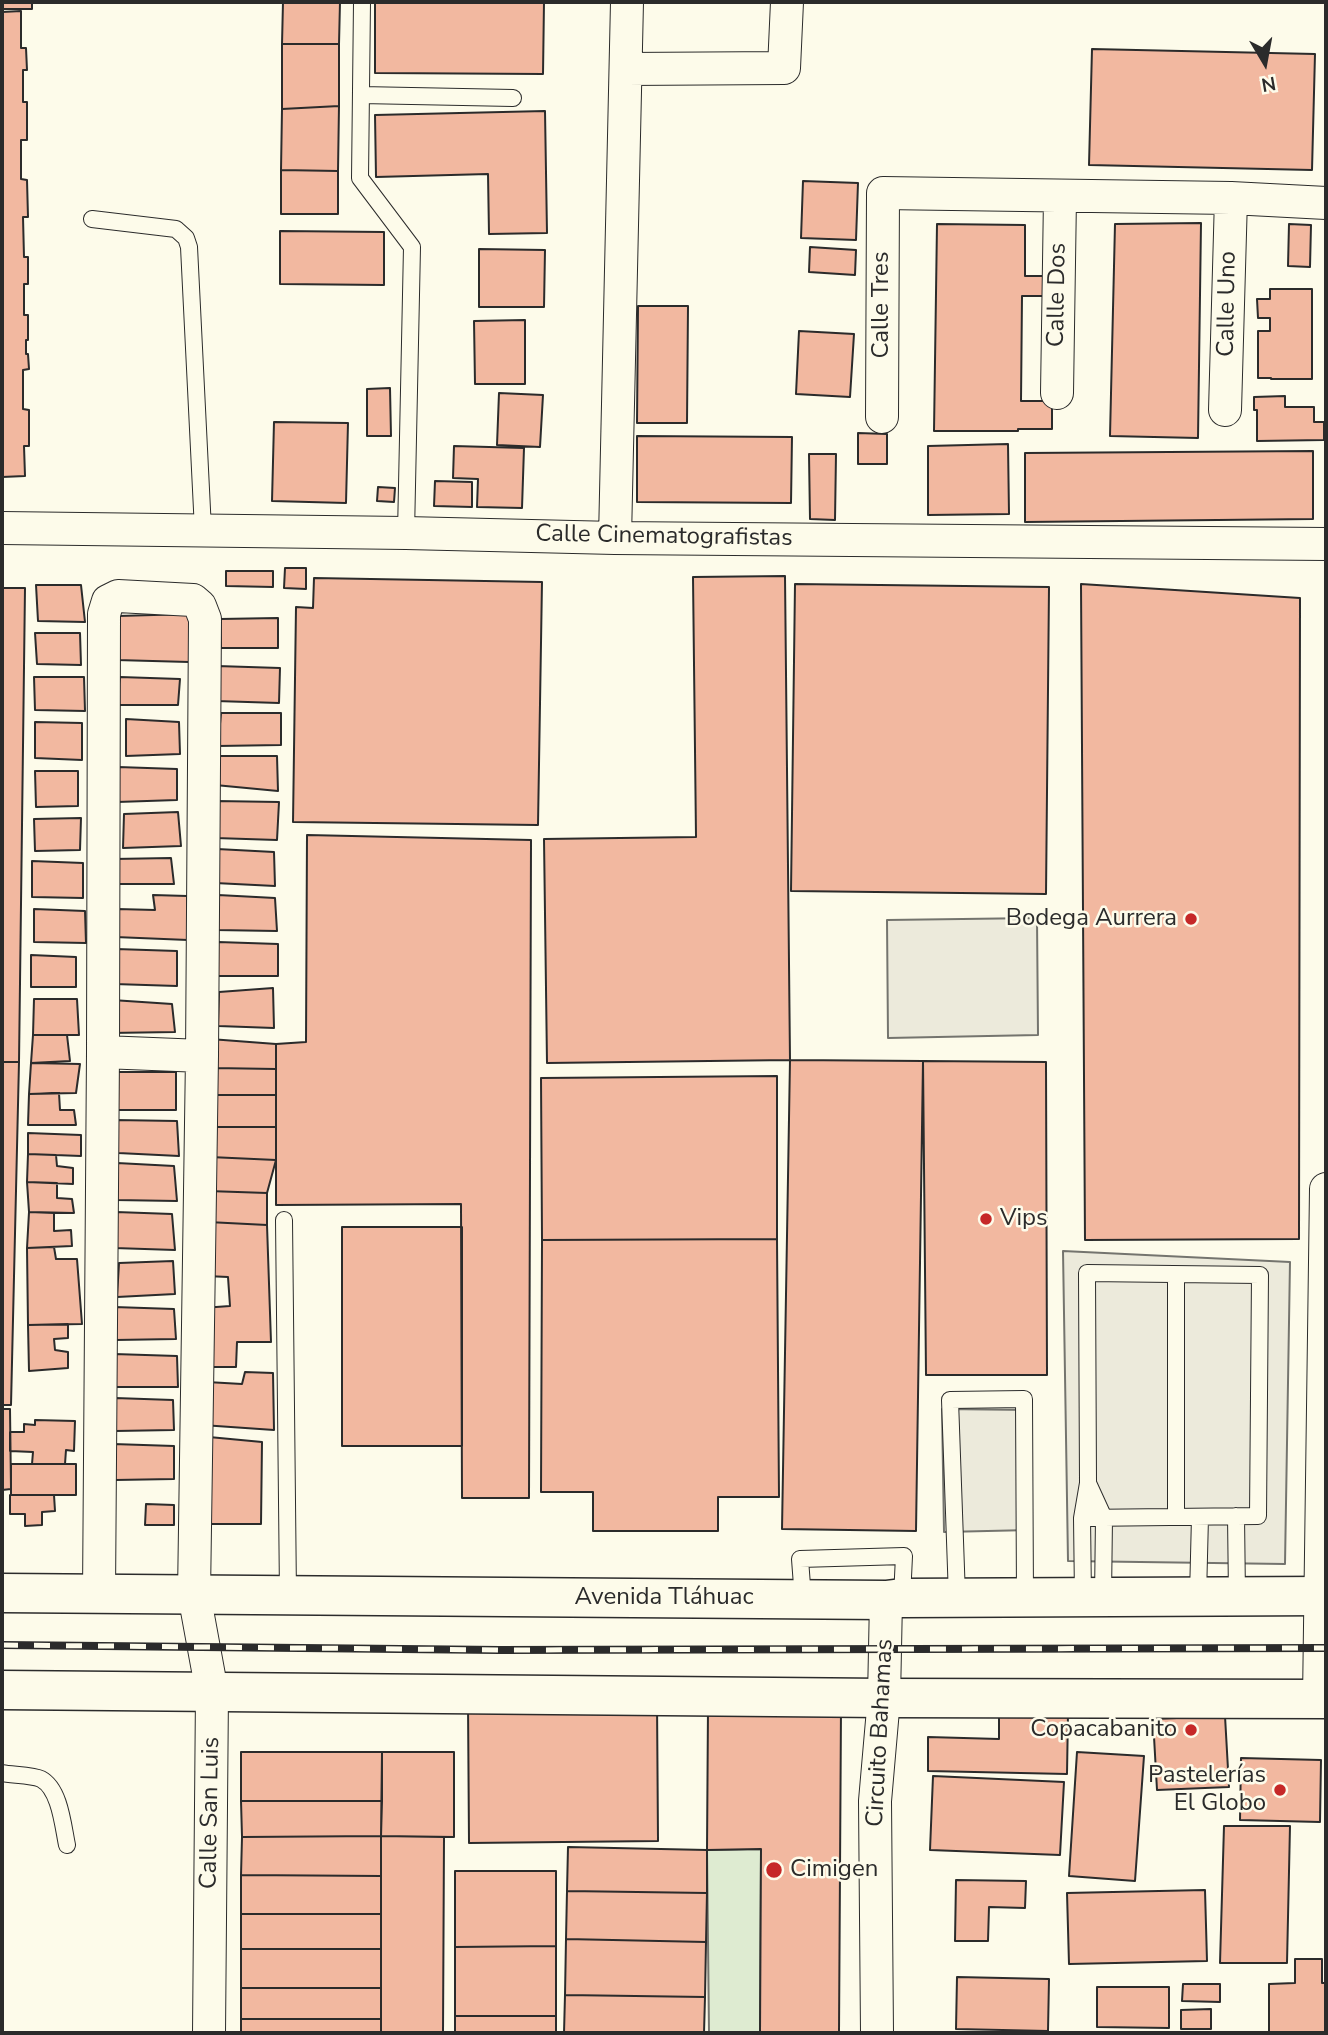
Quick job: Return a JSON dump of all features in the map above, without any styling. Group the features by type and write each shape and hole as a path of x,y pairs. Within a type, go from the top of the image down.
{"main road":[{"name":"Avenida Tláhuac","path":"2,1593 731,1600 1324,1596"},
{"path":"2,1690 1323,1699"}],"street":[{"path":"615,538 627,2"},
{"path":"626,69 784,68 787,2"},
{"name":"Calle Tres","path":"882,417 883,193 1060,197"},
{"path":"1060,197 1231,198 1326,204"},
{"name":"Calle Dos","path":"1057,393 1060,197"},
{"name":"Calle Uno","path":"1225,410 1231,198"},
{"name":"Calle Cinematografistas","path":"2,528 615,538 1326,544"},
{"name":"Calle San Luis","path":"103,1052 104,614 108,601 118,596 193,600 201,606 205,619 194,1594 212,1692 209,2033"},
{"path":"99,1594 103,1052 202,1056"},
{"path":"1323,1699 1326,1189"},
{"name":"Circuito Bahamas","path":"877,2033 875,1801 894,1599"}],"lane":[{"path":"362,2 360,178 412,247 406,533"},
{"path":"361,95 513,98"},
{"path":"92,219 176,229 187,238 203,530"},
{"path":"284,1220 288,1595"},
{"path":"1082,1518 1258,1516 1261,1275 1087,1273 1088,1483 1082,1518 1093,1597"},
{"path":"1176,1275 1176,1517"},
{"path":"957,1597 950,1400 1024,1399 1025,1597"},
{"path":"1088,1483 1104,1518 1093,1597"},
{"path":"1236,1516 1237,1596"},
{"path":"1198,1596 1200,1517"},
{"path":"2,1773 41,1779 51,1789 59,1803 67,1845"}],"green space":[{"path":"761,1849 760,2033 709,2033 707,1850"}],"shaded area":[{"path":"1037,918 1038,1035 888,1038 887,920"},
{"path":"1063,1251 1290,1262 1285,1564 1068,1561"},
{"path":"942,1409 1032,1410 1031,1530 944,1532"}],"building":[{"path":"2,2 32,2 32,9 2,9"},
{"path":"283,2 340,2 339,44 282,44"},
{"path":"375,2 544,2 543,74 375,73"},
{"path":"21,11 21,48 26,48 27,70 23,70 23,102 27,102 27,140 21,140 21,179 27,180 28,217 23,217 28,284 24,284 24,315 28,315 26,354 29,369 23,370 23,409 29,410 29,446 24,446 25,476 2,477 2,12"},
{"path":"282,44 339,44 339,106 282,109"},
{"path":"1092,49 1315,54 1312,170 1089,165"},
{"path":"339,106 338,171 281,170 282,109"},
{"path":"545,111 547,233 489,234 488,174 376,177 375,115"},
{"path":"281,170 338,171 338,214 281,214"},
{"path":"803,181 858,183 856,240 801,238"},
{"path":"1201,223 1198,438 1110,436 1115,224"},
{"path":"937,224 1025,225 1025,276 1055,276 1054,296 1022,296 1021,401 1052,401 1052,429 934,431"},
{"path":"1289,224 1311,225 1310,267 1288,266"},
{"path":"280,231 384,232 384,285 280,284"},
{"path":"810,247 856,250 855,275 809,272"},
{"path":"479,249 545,250 544,307 479,307"},
{"path":"1270,289 1312,289 1312,379 1258,378 1258,331 1270,331 1270,318 1258,318 1257,299 1270,299"},
{"path":"638,306 688,306 687,423 637,423"},
{"path":"525,320 525,384 475,384 474,321"},
{"path":"799,331 854,334 850,397 796,394"},
{"path":"390,388 391,436 367,436 367,389"},
{"path":"499,393 543,395 540,447 497,445"},
{"path":"1285,396 1285,407 1314,407 1314,422 1324,422 1324,440 1257,441 1257,410 1254,410 1254,397"},
{"path":"274,422 348,423 346,503 272,501"},
{"path":"858,433 887,434 887,464 858,464"},
{"path":"637,436 792,437 791,503 637,502"},
{"path":"1008,444 1009,514 928,515 928,446"},
{"path":"454,446 524,448 522,508 477,507 478,479 453,478"},
{"path":"1313,451 1313,519 1025,522 1025,453"},
{"path":"809,454 836,454 835,520 810,519"},
{"path":"435,481 472,482 472,507 434,506"},
{"path":"378,487 395,488 394,502 377,501"},
{"path":"285,568 306,568 306,589 284,588"},
{"path":"226,571 273,571 273,587 226,586"},
{"path":"785,576 790,1060 547,1063 544,839 696,837 693,577"},
{"path":"314,578 542,582 538,825 293,822 296,607 313,608"},
{"path":"795,584 1049,587 1046,894 791,891"},
{"name":"Bodega Aurrera","path":"1081,584 1300,598 1299,1239 1085,1240"},
{"path":"36,585 81,585 85,622 38,621"},
{"path":"2,588 25,588 19,1062 2,1062"},
{"path":"189,614 189,662 116,660 118,616"},
{"path":"278,618 278,648 221,648 220,619"},
{"path":"35,633 80,633 81,665 37,664"},
{"path":"217,666 280,668 279,703 216,701"},
{"path":"34,677 84,677 85,711 35,710"},
{"path":"120,677 180,679 178,705 116,705"},
{"path":"221,713 281,713 281,745 218,746"},
{"path":"126,719 179,722 180,754 126,756"},
{"path":"35,722 82,723 82,760 35,758"},
{"path":"218,756 277,756 278,791 215,785"},
{"path":"118,767 177,769 177,800 117,802"},
{"path":"35,771 78,771 78,806 36,807"},
{"path":"216,801 279,802 277,840 215,838"},
{"path":"178,812 181,846 123,848 124,814"},
{"path":"81,818 80,850 35,851 34,819"},
{"path":"307,835 531,840 529,1498 462,1498 461,1204 276,1205 276,1044 306,1042"},
{"path":"217,849 274,852 275,886 215,883"},
{"path":"171,858 174,884 115,884 113,859"},
{"path":"32,861 83,863 83,898 32,897"},
{"path":"153,895 187,896 188,940 115,937 117,909 155,910"},
{"path":"218,895 275,898 277,931 215,930"},
{"path":"34,909 85,911 86,943 34,942"},
{"path":"218,942 278,944 278,976 215,976"},
{"path":"116,949 177,951 177,986 114,984"},
{"path":"31,955 76,957 76,987 31,987"},
{"path":"273,988 274,1028 218,1026 219,992"},
{"path":"34,999 77,999 79,1035 33,1035"},
{"path":"112,1000 172,1004 175,1032 109,1033"},
{"path":"33,1035 67,1035 70,1061 31,1063"},
{"path":"210,1039 276,1044 276,1069 213,1068"},
{"path":"790,1060 923,1061 916,1531 782,1529"},
{"name":"Vips","path":"923,1061 1046,1062 1047,1375 926,1375"},
{"path":"2,1062 19,1062 11,1405 2,1405"},
{"path":"31,1063 80,1064 76,1093 29,1094"},
{"path":"213,1068 276,1069 276,1095 209,1095"},
{"path":"110,1072 176,1072 176,1110 111,1110"},
{"path":"777,1076 777,1239 542,1240 541,1078"},
{"path":"59,1093 60,1110 74,1110 76,1125 28,1125 29,1094"},
{"path":"209,1095 276,1095 276,1127 210,1127"},
{"path":"115,1120 177,1121 179,1156 118,1153"},
{"path":"210,1127 276,1127 276,1160 210,1157"},
{"path":"28,1133 81,1135 81,1156 28,1154"},
{"path":"28,1154 56,1155 57,1166 73,1168 73,1184 27,1182"},
{"path":"210,1157 276,1160 267,1193 208,1191"},
{"path":"117,1163 174,1166 177,1201 115,1200"},
{"path":"27,1182 57,1183 57,1198 72,1199 74,1213 29,1212"},
{"path":"208,1191 267,1193 267,1225 208,1222"},
{"path":"29,1212 54,1213 54,1231 71,1230 72,1246 27,1248"},
{"path":"116,1212 172,1214 175,1250 114,1248"},
{"path":"208,1222 267,1225 271,1342 237,1342 236,1367 207,1367 202,1308 230,1306 228,1277 206,1276"},
{"path":"342,1227 462,1227 462,1446 342,1446"},
{"path":"777,1239 779,1497 718,1497 718,1531 593,1531 593,1492 541,1492 542,1240"},
{"path":"54,1247 56,1259 77,1259 82,1324 28,1325 27,1248"},
{"path":"173,1261 175,1294 117,1297 119,1263"},
{"path":"114,1307 174,1309 176,1339 115,1340"},
{"path":"68,1324 68,1338 54,1339 55,1350 68,1352 68,1368 29,1371 28,1325"},
{"path":"114,1354 177,1356 178,1387 113,1387"},
{"path":"245,1372 273,1373 274,1430 202,1425 207,1382 242,1384"},
{"path":"115,1398 173,1400 174,1430 115,1431"},
{"path":"2,1409 10,1409 11,1489 2,1490"},
{"path":"35,1420 75,1421 74,1451 66,1450 65,1464 32,1464 33,1452 10,1451 10,1432 24,1432 24,1424 35,1425"},
{"path":"209,1437 262,1442 261,1524 207,1524"},
{"path":"113,1444 174,1446 174,1479 115,1480"},
{"path":"11,1464 76,1464 76,1495 11,1495"},
{"path":"10,1495 54,1495 55,1511 42,1512 42,1525 25,1526 25,1514 10,1514"},
{"path":"146,1504 174,1505 174,1525 145,1525"},
{"path":"657,1701 658,1841 469,1843 468,1703"},
{"name":"Cimigen","path":"708,1707 841,1707 839,2033 760,2033 761,1849 707,1850"},
{"path":"999,1711 1068,1713 1067,1774 928,1771 928,1737 999,1739"},
{"path":"1225,1716 1229,1787 1157,1790 1153,1719"},
{"path":"241,1752 382,1752 382,1801 241,1801"},
{"path":"382,1752 454,1752 454,1837 381,1836"},
{"path":"1077,1752 1144,1756 1135,1881 1069,1876"},
{"name":"Pastelerías El Globo","path":"1241,1758 1321,1760 1320,1822 1240,1820"},
{"path":"933,1776 1064,1782 1060,1855 930,1850"},
{"path":"241,1801 382,1801 381,1836 242,1837"},
{"path":"1224,1826 1290,1826 1287,1963 1220,1963"},
{"path":"381,1836 444,1837 443,2033 381,2033"},
{"path":"381,1836 381,1876 241,1875 242,1837"},
{"path":"568,1847 707,1850 707,1893 567,1891"},
{"path":"455,1871 556,1871 556,1946 455,1947"},
{"path":"241,1875 381,1876 381,1914 241,1914"},
{"path":"956,1880 1026,1881 1025,1908 989,1907 988,1941 955,1941"},
{"path":"1205,1890 1207,1961 1069,1964 1067,1893"},
{"path":"567,1891 707,1893 706,1942 566,1939"},
{"path":"241,1914 381,1914 381,1949 241,1949"},
{"path":"566,1939 706,1942 705,1997 565,1995"},
{"path":"556,1946 556,2016 455,2016 455,1947"},
{"path":"241,1949 381,1949 381,1988 241,1988"},
{"path":"1295,1959 1322,1959 1322,1983 1326,1983 1326,2032 1269,2032 1269,1984 1295,1983"},
{"path":"957,1977 1049,1979 1048,2031 956,2029"},
{"path":"1183,1984 1220,1984 1220,2002 1182,2001"},
{"path":"1097,1987 1169,1987 1169,2028 1097,2027"},
{"path":"241,1988 381,1988 381,2019 241,2019"},
{"path":"565,1995 705,1997 704,2033 564,2033"},
{"path":"1211,2009 1211,2029 1181,2029 1181,2010"},
{"path":"455,2016 556,2016 556,2033 455,2033"},
{"path":"241,2019 381,2019 381,2033 241,2033"}],"railway":[{"path":"2,1645 500,1650 1326,1648"}],"place":[{"name":"Bodega Aurrera","path":"1191,919"},
{"name":"Vips","path":"986,1219"},
{"name":"Copacabanito","path":"1191,1730"},
{"name":"Pastelerías El Globo","path":"1280,1790"},
{"name":"Cimigen","path":"774,1870"}]}
